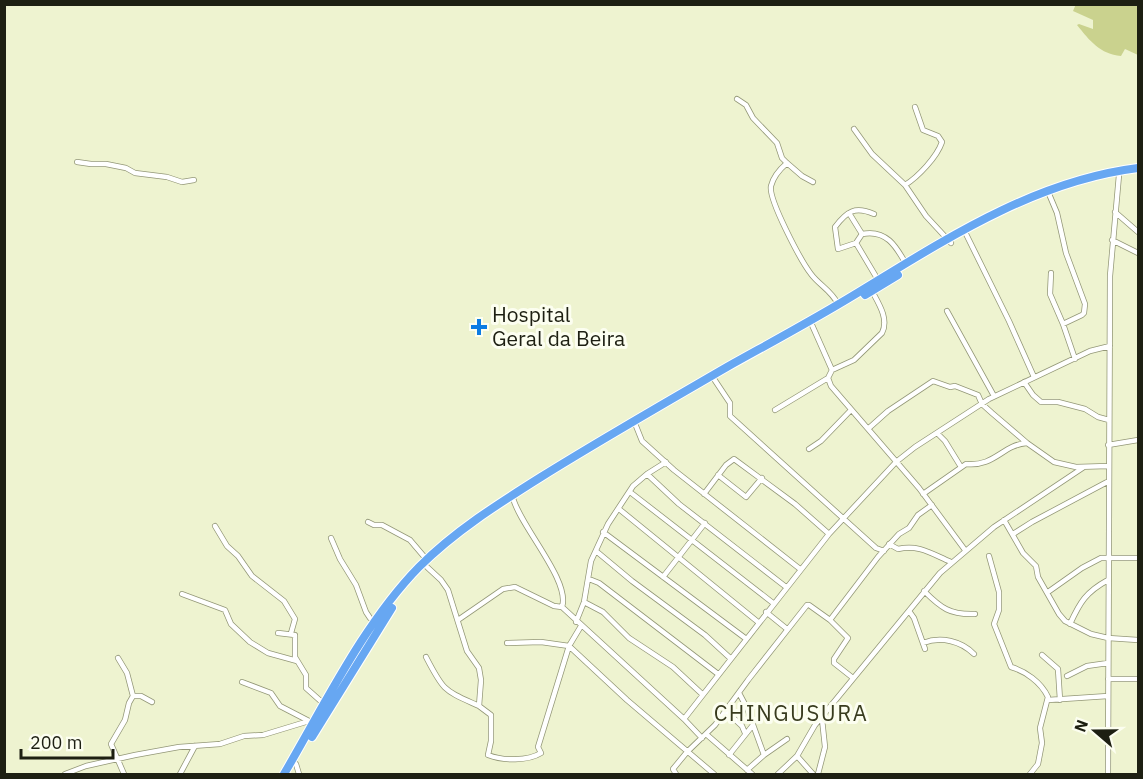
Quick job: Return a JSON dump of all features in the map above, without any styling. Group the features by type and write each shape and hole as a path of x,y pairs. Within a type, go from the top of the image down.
{"highway":[{"path":"427,563 513,498 714,379 872,291 992,215 1048,190 1093,177 1138,170"},
{"path":"284,774 325,704 378,623 427,563 470,524 515,493 692,387 949,241 1049,194 1138,170"},
{"path":"290,774 314,723 378,623"}],"street":[{"path":"737,99 746,105 753,118 777,143 782,158 802,176 813,182"},
{"path":"905,185 922,172 940,149 942,142 938,136 923,130 915,107"},
{"path":"854,129 879,161 905,185 926,216 949,241"},
{"path":"77,162 106,164 126,168 135,173 167,177 182,182 194,180"},
{"path":"787,163 775,178 771,188 776,207 809,271 831,292 838,304"},
{"path":"1108,774 1108,445 1112,240 1119,175"},
{"path":"1049,194 1057,213 1066,253 1085,304 1082,315 1063,324"},
{"path":"862,234 856,243 837,249 835,227 849,213 860,209 874,214"},
{"path":"1115,212 1138,232"},
{"path":"849,213 862,234"},
{"path":"862,234 879,234 892,241 906,264"},
{"path":"966,234 1034,377"},
{"path":"1112,240 1138,253"},
{"path":"856,243 878,280"},
{"path":"1051,273 1050,294 1075,359"},
{"path":"775,410 828,378 832,370 854,360 882,333 885,327 884,316 872,291"},
{"path":"947,311 994,396"},
{"path":"812,325 832,370"},
{"path":"684,719 800,569 843,518 896,462 966,412 994,396 1097,348 1110,346"},
{"path":"828,378 831,386 924,494 965,550"},
{"path":"714,379 730,404 730,416 876,548 884,551"},
{"path":"869,428 888,411 931,381 950,387 955,386 978,395 982,404 1027,443 1060,465 1084,468 1108,466"},
{"path":"1024,382 1041,402 1058,402 1087,410 1098,417 1109,420"},
{"path":"809,448 821,441 851,410"},
{"path":"636,426 642,441 666,462 800,569"},
{"path":"937,433 945,441 961,467"},
{"path":"1108,445 1138,440"},
{"path":"924,494 966,464 980,465 1017,445 1027,443"},
{"path":"704,494 734,459 762,478 829,534"},
{"path":"576,622 584,603 590,565 603,532 630,492 647,474 666,462"},
{"path":"778,774 797,756 822,717 924,591 951,562 1004,520 1084,468"},
{"path":"647,474 679,504 786,587"},
{"path":"718,476 746,497 762,478"},
{"path":"1013,534 1108,481"},
{"path":"630,492 773,603"},
{"path":"513,498 518,513 542,548 557,581 563,601 562,607"},
{"path":"830,620 889,544 898,534 909,528 918,515 932,505"},
{"path":"619,509 758,622"},
{"path":"1004,520 1023,553 1036,566 1038,577 1059,614 1070,624 1091,634 1108,638 1138,640"},
{"path":"368,522 382,525 410,540 448,590 467,651 480,672 479,706"},
{"path":"663,577 705,523"},
{"path":"214,526 255,580 284,602 295,619 291,633"},
{"path":"603,532 746,638"},
{"path":"331,538 339,558 356,585 366,612 378,623"},
{"path":"889,544 898,549 918,547 951,562"},
{"path":"876,548 878,557"},
{"path":"596,550 632,581 705,635 730,658"},
{"path":"989,556 999,592 999,610 994,624 1004,653 1011,667 1020,669 1036,682 1046,692 1048,699 1041,724 1042,743 1038,764 1030,774"},
{"path":"1048,592 1082,568 1101,558 1138,558"},
{"path":"589,579 596,580 718,674"},
{"path":"1070,624 1081,601 1093,589 1108,580"},
{"path":"458,620 500,591 510,587 515,587 554,606 562,607 684,719 752,774"},
{"path":"924,591 942,608 975,614"},
{"path":"182,594 225,610 231,624 250,642 268,653 297,661"},
{"path":"584,603 603,612 629,638 673,667 702,694"},
{"path":"676,774 673,769 726,711 808,605 830,620 848,638 834,659 834,663 853,678"},
{"path":"909,611 914,618 925,649"},
{"path":"766,612 788,629"},
{"path":"426,657 444,688 456,697 479,706 489,713 492,719 488,755 510,759 539,755 541,753 538,747 569,646 581,626"},
{"path":"278,633 295,635 294,652 307,676 307,691 325,704"},
{"path":"923,643 946,640 967,647 974,654"},
{"path":"507,643 541,642 569,646 714,774"},
{"path":"1042,655 1058,669 1060,700"},
{"path":"118,658 127,673 133,696 125,720 111,744 124,774"},
{"path":"1067,676 1087,666 1108,663"},
{"path":"1108,679 1138,679"},
{"path":"242,682 271,693 280,706 314,723"},
{"path":"738,693 747,708 764,755"},
{"path":"133,696 141,696 152,702"},
{"path":"1048,699 1108,696"},
{"path":"726,711 742,726 745,733"},
{"path":"818,774 825,747 822,717"},
{"path":"65,774 86,766 179,747 220,744 247,735 263,735 314,723"},
{"path":"729,755 753,725"},
{"path":"747,770 788,739"},
{"path":"180,774 195,746"},
{"path":"797,756 813,774"},
{"path":"296,764 299,774"}],"green space":[{"path":"1076,4 1138,5 1138,55 1125,49 1121,56 1114,55 1096,46 1077,25 1093,29 1093,20 1073,11"}],"place":[{"name":"Hospital Geral da Beira","path":"479,327"}],"district":[{"name":"CHINGUSURA","path":"791,713"}]}
